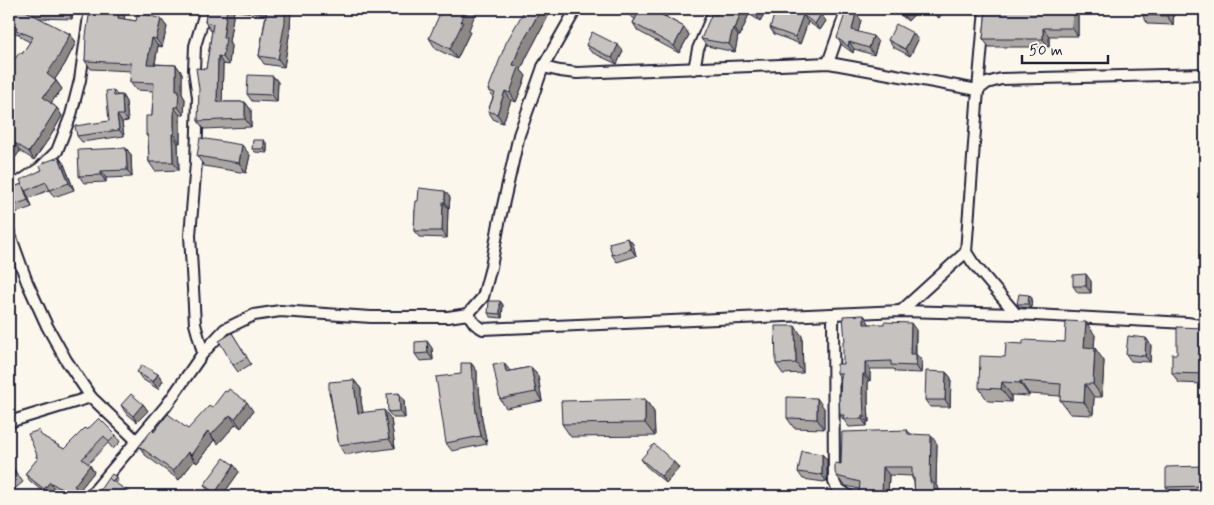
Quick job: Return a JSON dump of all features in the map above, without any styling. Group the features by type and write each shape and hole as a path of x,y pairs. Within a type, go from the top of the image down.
{"street":[{"path":"9,189 40,168 57,152 71,115 80,80 90,9"},
{"path":"203,353 195,324 190,236 196,163 198,97 194,70 195,46 206,9"},
{"path":"90,496 166,406 203,353 225,329 254,315 280,311 371,317 448,317 468,314 483,297 519,135 543,67 576,9"},
{"path":"694,68 698,49 715,9"},
{"path":"828,63 847,9"},
{"path":"985,9 966,252 1016,314"},
{"path":"543,67 577,73 828,63 978,90 987,83 1001,79 1205,74"},
{"path":"9,232 27,282 47,326 66,360 91,396 137,441"},
{"path":"902,311 966,252"},
{"path":"468,314 475,324 483,328 902,311 1016,314 1187,323 1205,326"},
{"path":"833,314 839,433 834,482 837,488 849,496"},
{"path":"9,422 91,396"}],"building":[{"path":"11,9 22,9 70,34 47,74 56,81 43,97 57,108 29,152 15,143 9,151 9,57 14,60 20,52 22,54 33,37 16,30 17,27 9,25 9,11"},
{"path":"22,9 67,9 67,11"},
{"path":"92,9 119,9 118,18 136,21 138,12 161,19 156,39 152,38 147,64 176,65 176,90 179,90 178,107 174,107 174,134 172,134 173,162 149,162 146,116 152,116 154,83 130,82 131,63 85,61 86,36"},
{"path":"207,9 227,9 223,38 226,38 223,57 218,56 217,102 245,102 245,119 198,121 199,89 196,68 206,69 213,24 205,22"},
{"path":"263,9 285,9 285,22 278,59 259,56 267,10"},
{"path":"442,9 466,9 461,22 463,22 450,49 429,38"},
{"path":"525,9 541,9 519,49 513,65 519,67 510,93 505,91 497,114 488,111 495,93 488,90 506,43"},
{"path":"626,9 661,9 658,13 684,27 674,46 633,23 637,16"},
{"path":"719,9 742,9 735,29 733,28 729,44 701,39 712,13 717,15"},
{"path":"747,9 757,9 755,13"},
{"path":"776,9 794,15 798,9 813,9 821,14 815,24 803,15 795,37 770,28"},
{"path":"986,9 1073,9 1072,28 1043,28 1043,39 983,39"},
{"path":"1142,9 1168,9 1167,16 1142,15"},
{"path":"846,11 856,13 852,30 873,36 869,48 849,42 848,46 837,38"},
{"path":"896,24 913,33 905,49 888,40"},
{"path":"592,32 618,45 612,58 586,45"},
{"path":"248,75 273,76 272,95 247,94"},
{"path":"113,90 114,96 122,95 123,115 117,115 119,130 77,136 75,126 109,121 106,91"},
{"path":"200,138 242,145 239,163 197,156"},
{"path":"253,140 264,140 264,149 252,149"},
{"path":"126,148 127,170 101,171 101,175 79,176 78,150"},
{"path":"59,157 69,183 50,190 46,182 25,191 20,180 42,170 40,166 43,163"},
{"path":"22,184 28,200 9,207 9,189"},
{"path":"419,188 445,191 442,231 414,231"},
{"path":"628,238 631,249 612,255 609,243"},
{"path":"1086,274 1086,286 1073,286 1073,275"},
{"path":"1019,294 1029,295 1028,304 1017,304"},
{"path":"489,301 500,301 500,314 488,313"},
{"path":"864,315 864,324 884,324 884,322 911,323 910,354 916,354 916,366 891,365 891,361 865,362 862,395 864,415 862,415 862,419 843,419 844,415 840,415 839,396 841,373 837,373 837,364 843,364 843,342 845,342 843,316"},
{"path":"1066,321 1086,322 1084,347 1095,348 1093,384 1085,384 1084,402 1060,400 1061,384 1020,381 1020,383 1002,382 1001,389 979,388 980,356 1005,357 1006,343 1023,344 1023,340 1065,342"},
{"path":"775,326 795,326 796,363 776,364"},
{"path":"1177,327 1205,328 1205,374 1172,373 1172,354 1177,354"},
{"path":"232,333 247,357 233,365 219,341"},
{"path":"1128,336 1146,338 1145,356 1126,354"},
{"path":"427,341 428,353 415,354 415,342"},
{"path":"461,363 471,363 476,412 481,436 446,443 436,377 461,374"},
{"path":"504,363 506,372 531,367 536,392 500,399 493,364"},
{"path":"142,365 158,374 153,382 137,372"},
{"path":"926,371 946,372 945,400 925,400"},
{"path":"354,380 358,413 384,410 389,439 339,445 329,393 329,382"},
{"path":"229,389 247,402 235,419 230,415 211,435 208,431 191,455 188,452 173,471 139,446 152,430 154,432 168,414 188,429 209,406 212,408 225,391 227,392"},
{"path":"399,393 400,411 388,412 387,394"},
{"path":"131,394 143,404 133,416 121,405"},
{"path":"787,397 817,398 817,419 787,418"},
{"path":"645,399 645,423 562,424 561,401"},
{"path":"99,418 116,435 109,442 104,436 82,459 90,465 74,486 76,487 71,495 50,482 44,489 25,474 38,458 28,434 39,430 41,435 64,449 85,428 87,430"},
{"path":"907,430 908,434 931,435 930,483 934,483 934,496 915,496 912,467 883,467 882,495 859,494 860,482 836,475 835,463 841,464 842,432"},
{"path":"654,444 674,462 661,476 641,459"},
{"path":"802,451 822,454 822,475 798,472"},
{"path":"224,458 234,465 215,493 204,485"},
{"path":"9,463 16,472 9,477"},
{"path":"1205,466 1205,486 1166,487 1166,467"},
{"path":"112,474 116,477 112,481 108,479"},
{"path":"108,478 135,496 96,496"},
{"path":"166,491 170,496 160,496"}]}
